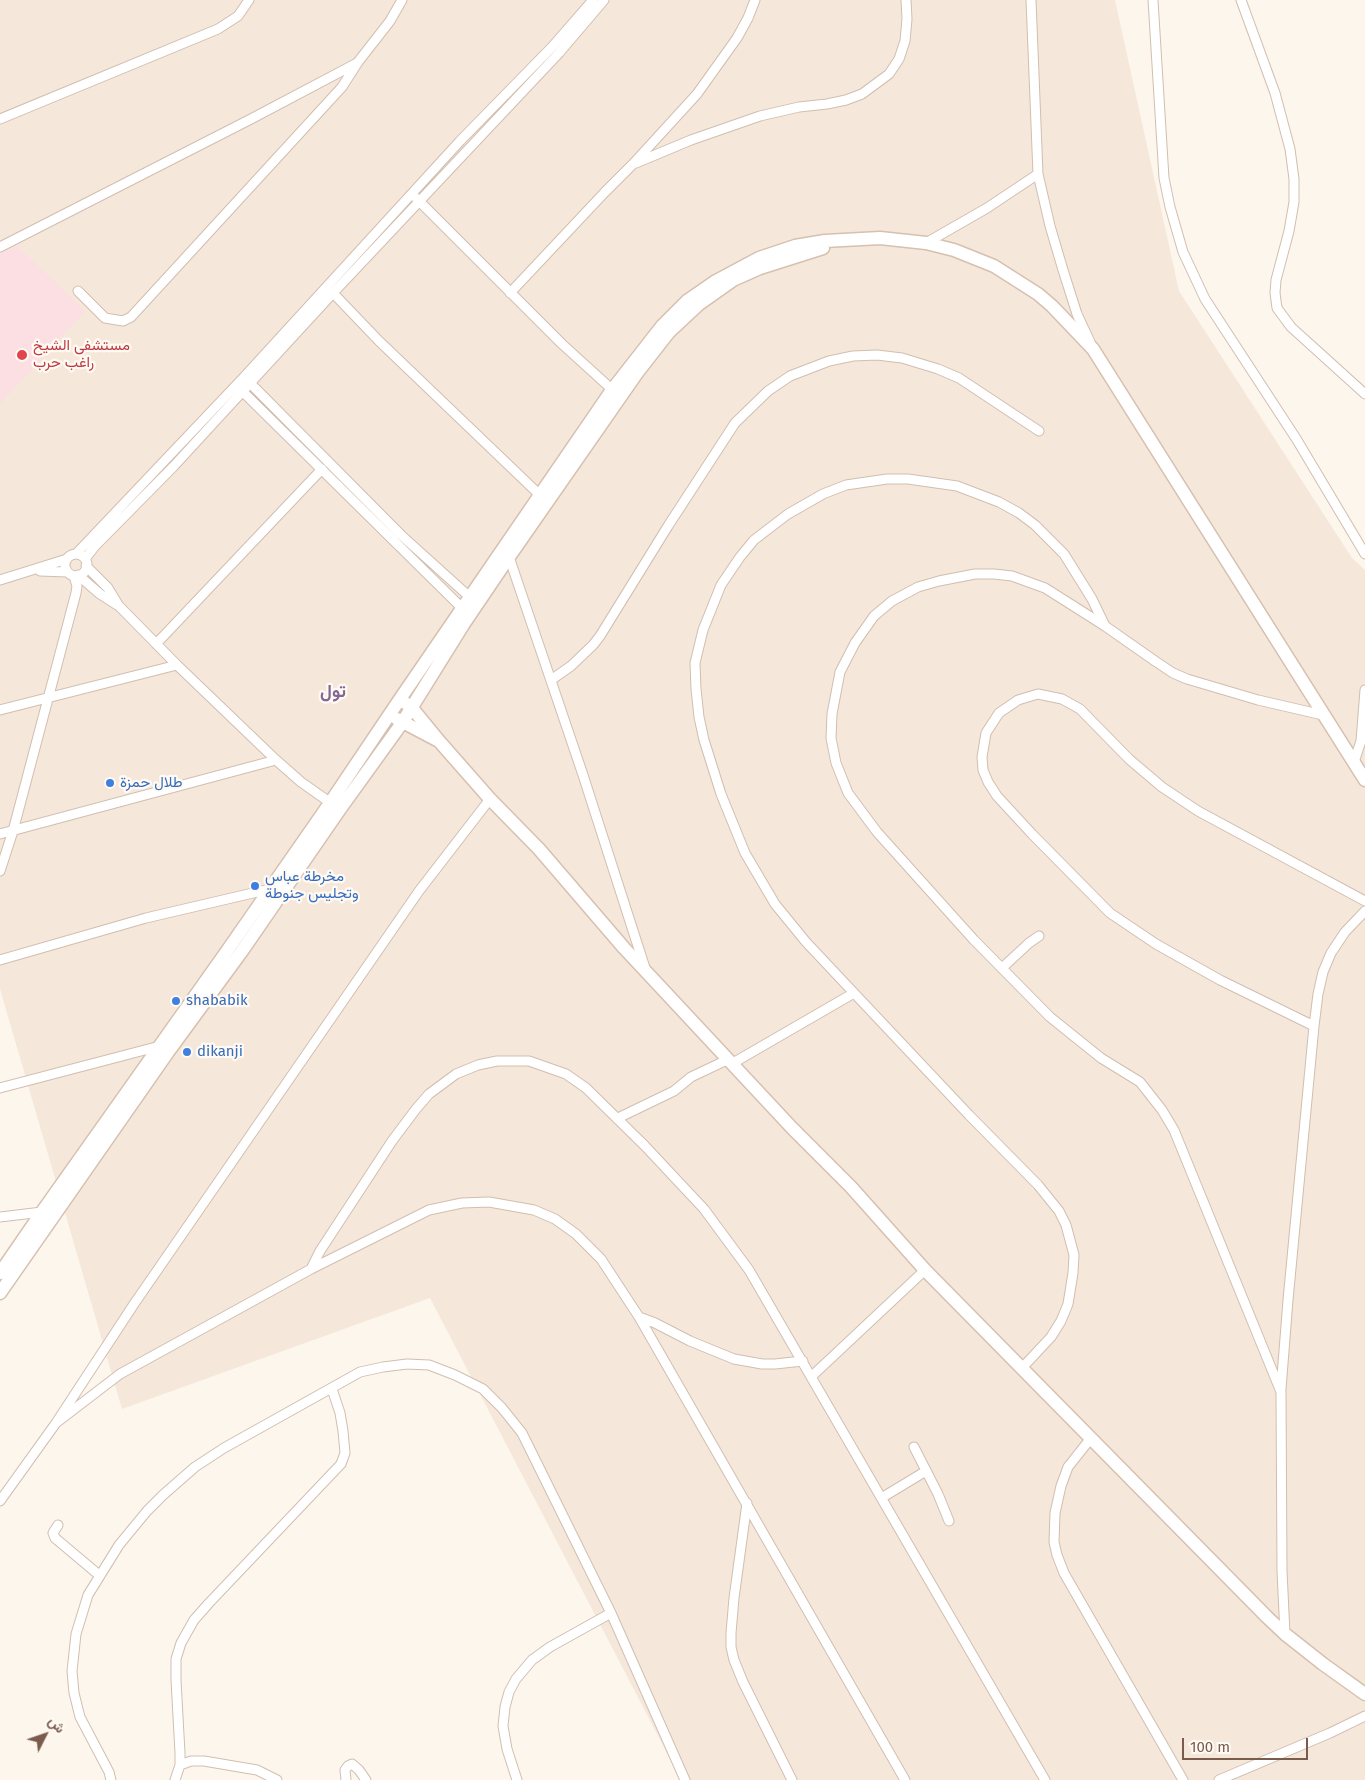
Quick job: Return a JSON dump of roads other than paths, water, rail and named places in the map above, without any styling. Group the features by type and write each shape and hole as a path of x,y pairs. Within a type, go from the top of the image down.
{"street":[{"path":"0,119 218,29 238,16 249,0"},
{"path":"78,291 105,318 121,322 131,317 342,87 358,62 390,21 402,0"},
{"path":"32,571 73,574 84,572 85,563 95,546 144,497 412,194 552,47 593,0"},
{"path":"247,380 420,201 559,53 604,0"},
{"path":"510,293 633,164 696,94 719,64 748,18 755,0"},
{"path":"633,164 691,140 760,116 799,107 846,100 862,94 889,74 899,59 905,41 906,0"},
{"path":"1031,0 1038,174 1050,226 1077,314 1093,349 1365,780"},
{"path":"1153,0 1164,178 1183,252 1204,299 1297,440 1365,554"},
{"path":"1241,0 1275,93 1290,149 1294,179 1294,202 1283,259 1276,280 1277,308 1291,327 1365,394"},
{"path":"0,246 235,127 358,62"},
{"path":"926,243 987,208 1038,174"},
{"path":"412,194 510,293 617,393"},
{"path":"335,806 389,714 544,498 662,326 687,302 716,281 748,262 795,246 825,241 880,238 926,243 973,257 994,266 1018,280 1052,306 1093,349"},
{"path":"333,292 379,341 544,498"},
{"path":"550,680 571,666 593,646 735,424 768,391 790,376 822,363 853,356 877,355 902,358 938,368 959,378 1038,431"},
{"path":"247,380 351,492 469,603"},
{"path":"239,389 322,469 351,492"},
{"path":"0,580 32,571 76,554 239,389"},
{"path":"156,644 322,469"},
{"path":"1022,1368 1051,1337 1061,1321 1068,1304 1074,1273 1074,1255 1066,1225 1059,1211 1038,1185 962,1108 806,942 783,914 756,873 734,829 704,740 699,717 695,663 703,630 721,585 735,563 754,540 775,523 812,499 846,485 867,481 908,479 957,486 999,502 1019,513 1035,525 1064,554 1092,598 1105,626"},
{"path":"0,1273 47,1215 335,806 412,708 469,603 509,557 544,498"},
{"path":"76,554 108,588 120,606 177,665 276,760 301,782 335,806"},
{"path":"509,557 584,775 647,973"},
{"path":"67,559 65,566 73,574 120,606"},
{"path":"0,871 13,832 77,589 73,574"},
{"path":"1281,1392 1174,1130 1162,1110 1140,1082 1101,1058 1050,1017 898,856 859,810 848,793 836,763 830,738 832,714 840,672 855,643 867,625 881,610 892,601 918,588 958,576 994,574 1012,576 1045,588 1105,626 1173,673 1258,700 1323,715"},
{"path":"0,710 177,665"},
{"path":"1354,762 1361,741 1365,690"},
{"path":"1314,1026 1220,980 1156,944 1110,913 997,796 983,770 982,757 986,732 999,713 1018,700 1038,694 1062,699 1080,709 1129,759 1162,787 1198,811 1365,901"},
{"path":"400,699 412,708 490,799 539,849 590,910 647,973 792,1128 851,1187 925,1270 1285,1634 1365,1694"},
{"path":"389,714 439,741"},
{"path":"0,834 276,760"},
{"path":"0,1501 56,1423 134,1304 419,891 490,799"},
{"path":"0,960 146,918 275,892"},
{"path":"1285,1634 1282,1571 1281,1392 1314,1026 1322,972 1330,953 1345,932 1365,911"},
{"path":"1002,968 1039,936"},
{"path":"618,1118 674,1091 691,1077 731,1061 854,993"},
{"path":"0,1088 164,1049"},
{"path":"311,1269 320,1251 392,1142 416,1109 435,1089 465,1070 497,1061 529,1061 566,1074 586,1088 618,1118 681,1184 727,1238 749,1270 883,1497 1045,1780"},
{"path":"56,1423 120,1374 311,1269 429,1210 462,1203 489,1202 534,1210 555,1219 576,1234 601,1259 639,1317 905,1780"},
{"path":"0,1217 47,1215"},
{"path":"0,1293 47,1215"},
{"path":"812,1376 925,1270"},
{"path":"639,1317 734,1359 762,1364 803,1361"},
{"path":"111,1780 109,1772 80,1717 74,1693 72,1672 76,1634 88,1595 119,1544 146,1511 195,1467 269,1422 360,1372 407,1364 429,1365 455,1374 483,1389 502,1408 522,1433 611,1613 684,1780"},
{"path":"176,1780 180,1765 176,1659 181,1643 194,1620 209,1603 341,1464 345,1453 343,1431 340,1413 332,1389"},
{"path":"1091,1438 1068,1467 1061,1486 1055,1513 1054,1542 1056,1555 1064,1573 1183,1780"},
{"path":"914,1447 938,1494 949,1521"},
{"path":"883,1497 926,1471"},
{"path":"747,1503 734,1598 731,1647 734,1660 744,1682 792,1780"},
{"path":"58,1525 53,1533 55,1538 99,1575"},
{"path":"517,1780 507,1749 503,1726 509,1692 516,1679 532,1660 550,1647 611,1613"},
{"path":"1219,1780 1330,1733 1365,1716"},
{"path":"180,1765 191,1761 204,1761 257,1770 277,1780"},
{"path":"346,1780 346,1770 350,1764 355,1766 366,1780"}],"place":[{"name":"مستشفى الشيخ راغب حرب","path":"22,355"},
{"name":"طلال حمزة","path":"110,783"},
{"name":"مخرطة عباس وتجليس جنوطة","path":"255,886"},
{"name":"shababik","path":"176,1001"},
{"name":"dikanji","path":"187,1052"}],"district":[{"name":"تول","path":"333,692"}]}
